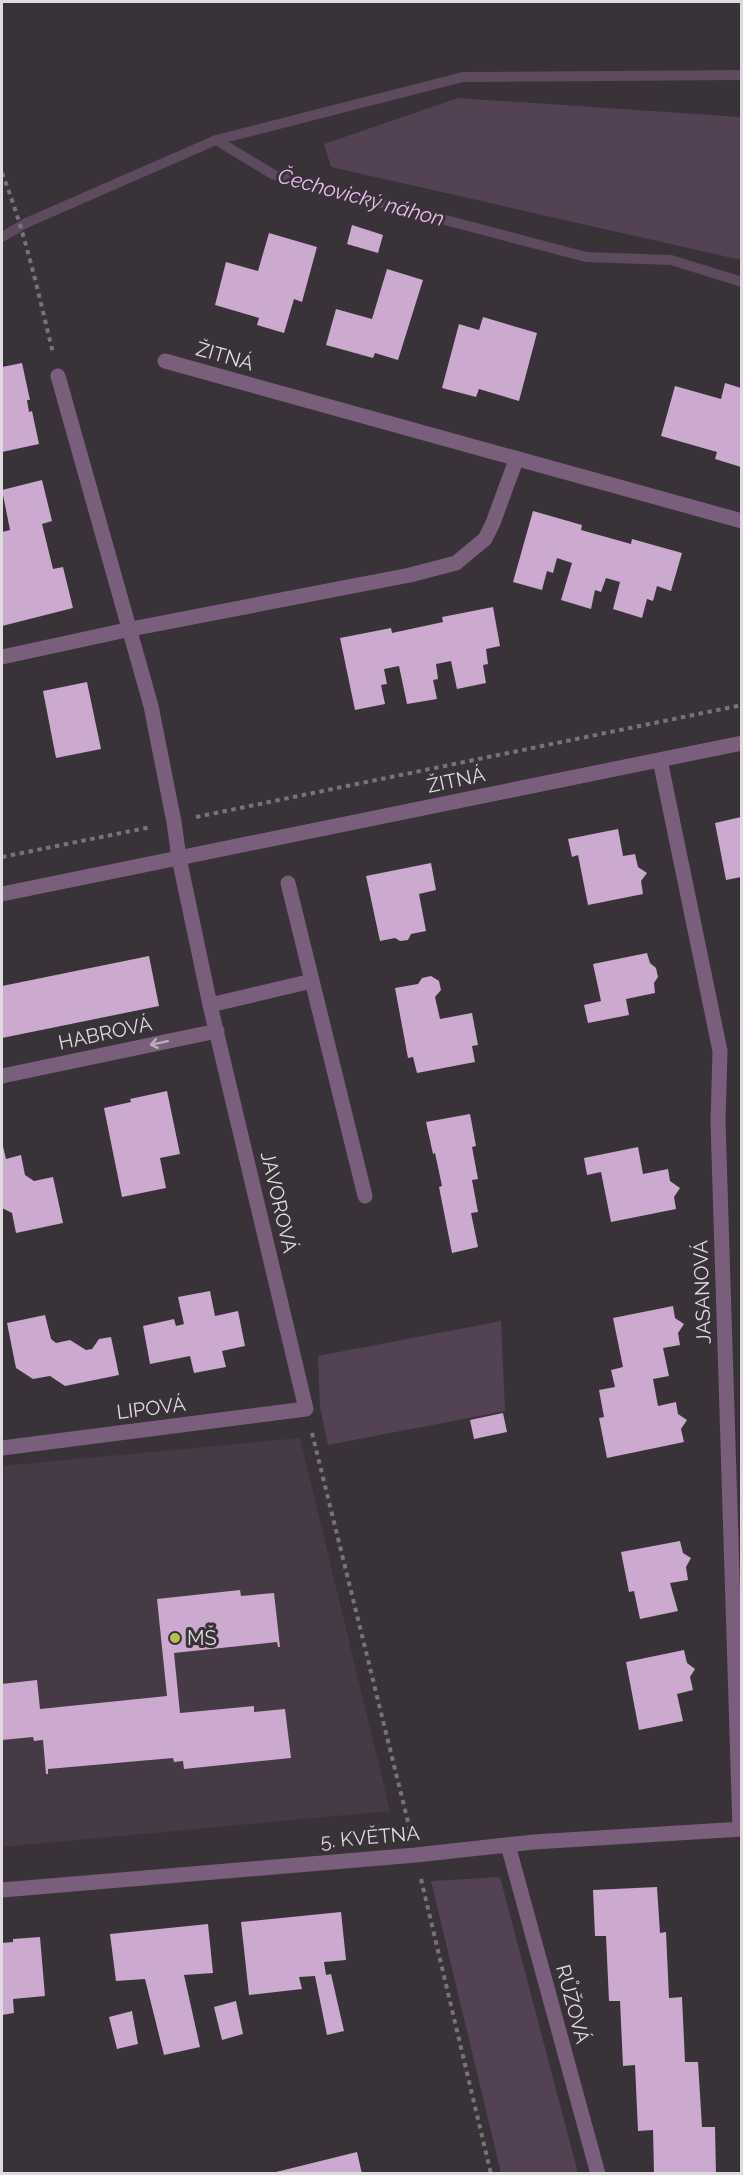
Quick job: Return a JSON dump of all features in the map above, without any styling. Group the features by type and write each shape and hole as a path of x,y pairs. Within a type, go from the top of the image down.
{"street":[{"name":"ŽITNÁ","path":"165,361 741,521"},
{"path":"58,376 151,706 174,822 178,858"},
{"path":"2,657 131,629 410,575 456,563 485,539 516,460"},
{"name":"ŽITNÁ","path":"2,894 741,743"},
{"name":"JASANOVÁ","path":"660,760 720,1051 719,1146 741,1829"},
{"name":"JAVOROVÁ","path":"178,858 216,1031 306,1409"},
{"path":"288,883 365,1196"},
{"path":"210,1005 312,981"},
{"name":"HABROVÁ","path":"2,1076 216,1031"},
{"name":"LIPOVÁ","path":"2,1448 306,1409"},
{"name":"5. KVĚTNA","path":"2,1890 416,1855 508,1845 741,1829"},
{"name":"RŮŽOVÁ","path":"508,1845 598,2174"}],"path":[{"path":"2,173 27,246 58,376"},
{"path":"2,857 741,705"},
{"path":"306,1409 416,1855 491,2174"}],"shaded area":[{"path":"458,98 741,117 741,260 331,167 324,144"},
{"path":"501,1321 505,1411 328,1445 320,1407 318,1356"},
{"name":"MŠ","path":"300,1438 390,1811 2,1847 2,1466"},
{"path":"500,1877 578,2173 501,2173 431,1881"}],"building":[{"path":"352,225 383,235 378,253 347,244"},
{"path":"269,233 317,247 302,302 294,299 284,333 257,325 259,318 215,305 226,262 258,271"},
{"path":"387,269 423,280 398,360 375,353 373,358 326,345 336,309 372,319"},
{"path":"483,317 537,333 519,401 479,389 476,397 442,388 459,324 479,330"},
{"path":"22,363 30,400 27,400 29,412 32,411 39,444 2,452 2,367"},
{"path":"725,383 741,388 741,467 715,459 717,452 661,436 675,386 721,399"},
{"path":"42,480 52,521 42,524 53,569 63,567 73,608 2,626 2,532 10,530 2,490"},
{"path":"533,511 582,525 581,530 631,544 632,539 682,553 671,591 657,586 653,601 647,599 642,618 613,609 620,582 606,578 601,592 595,590 591,609 561,600 572,563 557,558 553,573 547,571 542,590 513,582"},
{"path":"493,607 500,646 486,649 488,664 483,665 486,683 457,689 451,661 436,664 438,679 433,680 437,699 407,704 399,666 384,669 387,684 381,685 385,704 355,710 340,638 391,628 392,633 443,622 442,617"},
{"path":"87,682 101,749 56,758 43,691"},
{"path":"741,817 741,877 726,880 715,823"},
{"path":"618,829 623,856 635,854 638,867 647,873 641,881 643,894 588,905 578,855 572,857 568,839"},
{"path":"431,863 436,890 419,894 426,931 411,934 408,940 400,941 395,938 380,941 366,876"},
{"path":"647,953 650,963 656,968 658,977 654,983 655,993 626,999 629,1015 588,1023 584,1005 601,1001 593,964"},
{"path":"149,956 159,1006 2,1038 2,986"},
{"path":"431,976 439,981 441,990 435,997 440,1019 472,1013 478,1045 472,1046 475,1062 417,1073 413,1057 408,1058 395,988 418,984 422,978"},
{"path":"167,1091 180,1154 160,1158 166,1188 122,1197 104,1108 131,1102 130,1099"},
{"path":"470,1114 476,1146 472,1147 478,1179 472,1180 478,1212 471,1213 478,1247 452,1253 439,1187 442,1186 426,1122"},
{"path":"2,1142 6,1159 21,1155 25,1175 34,1181 53,1177 63,1223 16,1233 12,1213 2,1208"},
{"path":"638,1147 643,1174 668,1169 670,1181 680,1188 674,1197 676,1209 611,1222 601,1172 587,1175 584,1158"},
{"path":"210,1291 215,1316 238,1311 245,1346 222,1351 226,1367 194,1373 190,1356 150,1364 143,1326 174,1319 176,1326 184,1324 178,1297"},
{"path":"673,1306 675,1318 684,1324 678,1333 680,1345 663,1348 669,1376 653,1379 658,1406 676,1402 678,1414 687,1420 681,1429 684,1442 607,1458 599,1418 604,1417 599,1390 615,1387 611,1370 623,1367 613,1318"},
{"path":"45,1315 51,1339 56,1343 70,1340 86,1350 92,1349 99,1339 111,1337 119,1375 65,1386 50,1376 33,1379 16,1368 7,1323"},
{"path":"503,1413 507,1432 474,1439 470,1420"},
{"path":"680,1541 683,1553 691,1558 686,1567 688,1580 670,1583 678,1611 640,1619 634,1591 629,1592 621,1552"},
{"path":"240,1590 241,1596 274,1593 280,1647 277,1642 174,1653 180,1713 254,1706 254,1712 285,1709 291,1758 184,1769 183,1761 174,1762 173,1758 48,1769 48,1774 46,1774 43,1740 34,1741 33,1737 2,1740 2,1684 37,1680 40,1709 167,1696 157,1599"},
{"path":"684,1650 687,1663 695,1669 690,1677 693,1690 677,1694 683,1721 639,1730 626,1662"},
{"path":"657,1887 660,1933 666,1932 669,1998 682,1997 685,2062 698,2062 702,2127 715,2127 716,2174 654,2174 653,2130 638,2131 635,2065 623,2066 620,2001 609,2001 606,1936 595,1936 593,1890"},
{"path":"341,1912 346,1960 324,1962 326,1975 331,1974 344,2031 327,2035 315,1976 299,1977 302,1989 249,1995 241,1922"},
{"path":"208,1924 213,1973 184,1975 200,2047 164,2055 145,1979 116,1981 110,1934"},
{"path":"40,1937 45,1996 13,1999 14,2013 2,2015 2,1943 13,1942 13,1939"},
{"path":"236,2001 243,2034 222,2040 214,2007"},
{"path":"132,2011 138,2044 117,2049 109,2017"},
{"path":"357,2152 362,2174 272,2173"}],"waterway":[{"path":"216,140 463,77 742,75"},
{"name":"Čechovický náhon","path":"2,237 26,223 216,140 274,175 586,257 671,260 742,282"}],"place":[{"name":"MŠ","path":"175,1638"}]}
